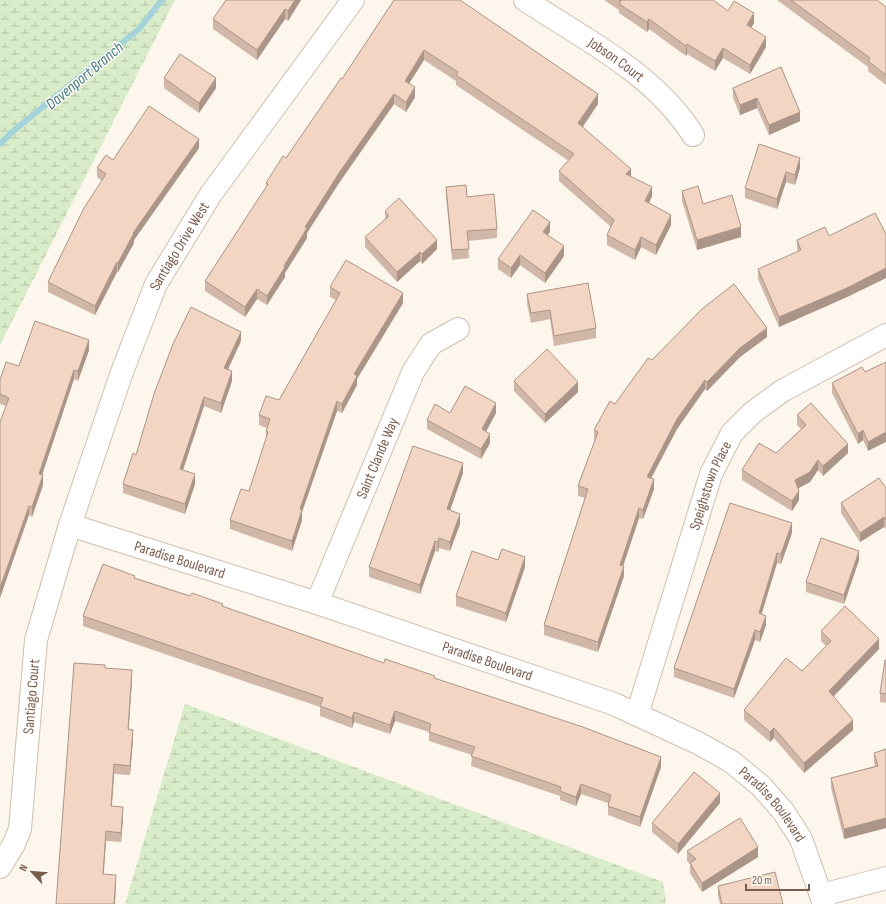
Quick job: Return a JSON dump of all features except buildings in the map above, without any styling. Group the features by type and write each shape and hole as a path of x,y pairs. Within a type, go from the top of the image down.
{"street":[{"name":"Santiago Drive West","path":"70,525 122,372 156,284 212,194 353,0"},
{"name":"Jobson Court","path":"525,0 634,71 652,85 681,116 693,135"},
{"name":"Saint Clande Way","path":"317,603 413,372 431,344 458,329"},
{"name":"Speighstown Place","path":"637,715 711,474 732,433 752,413 782,391 886,335"},
{"name":"Paradise Boulevard","path":"70,525 317,603 614,704 698,743 732,762 761,786 783,811 801,839 823,900"},
{"name":"Santiago Court","path":"0,867 14,844 20,829 36,640 70,525"},
{"path":"823,900 886,878"}],"green space":[{"path":"0,0 175,0 0,345"},
{"path":"185,704 663,882 666,904 125,904"}],"waterway":[{"name":"Davenport Branch","path":"0,144 12,132 139,29 162,0"}]}
